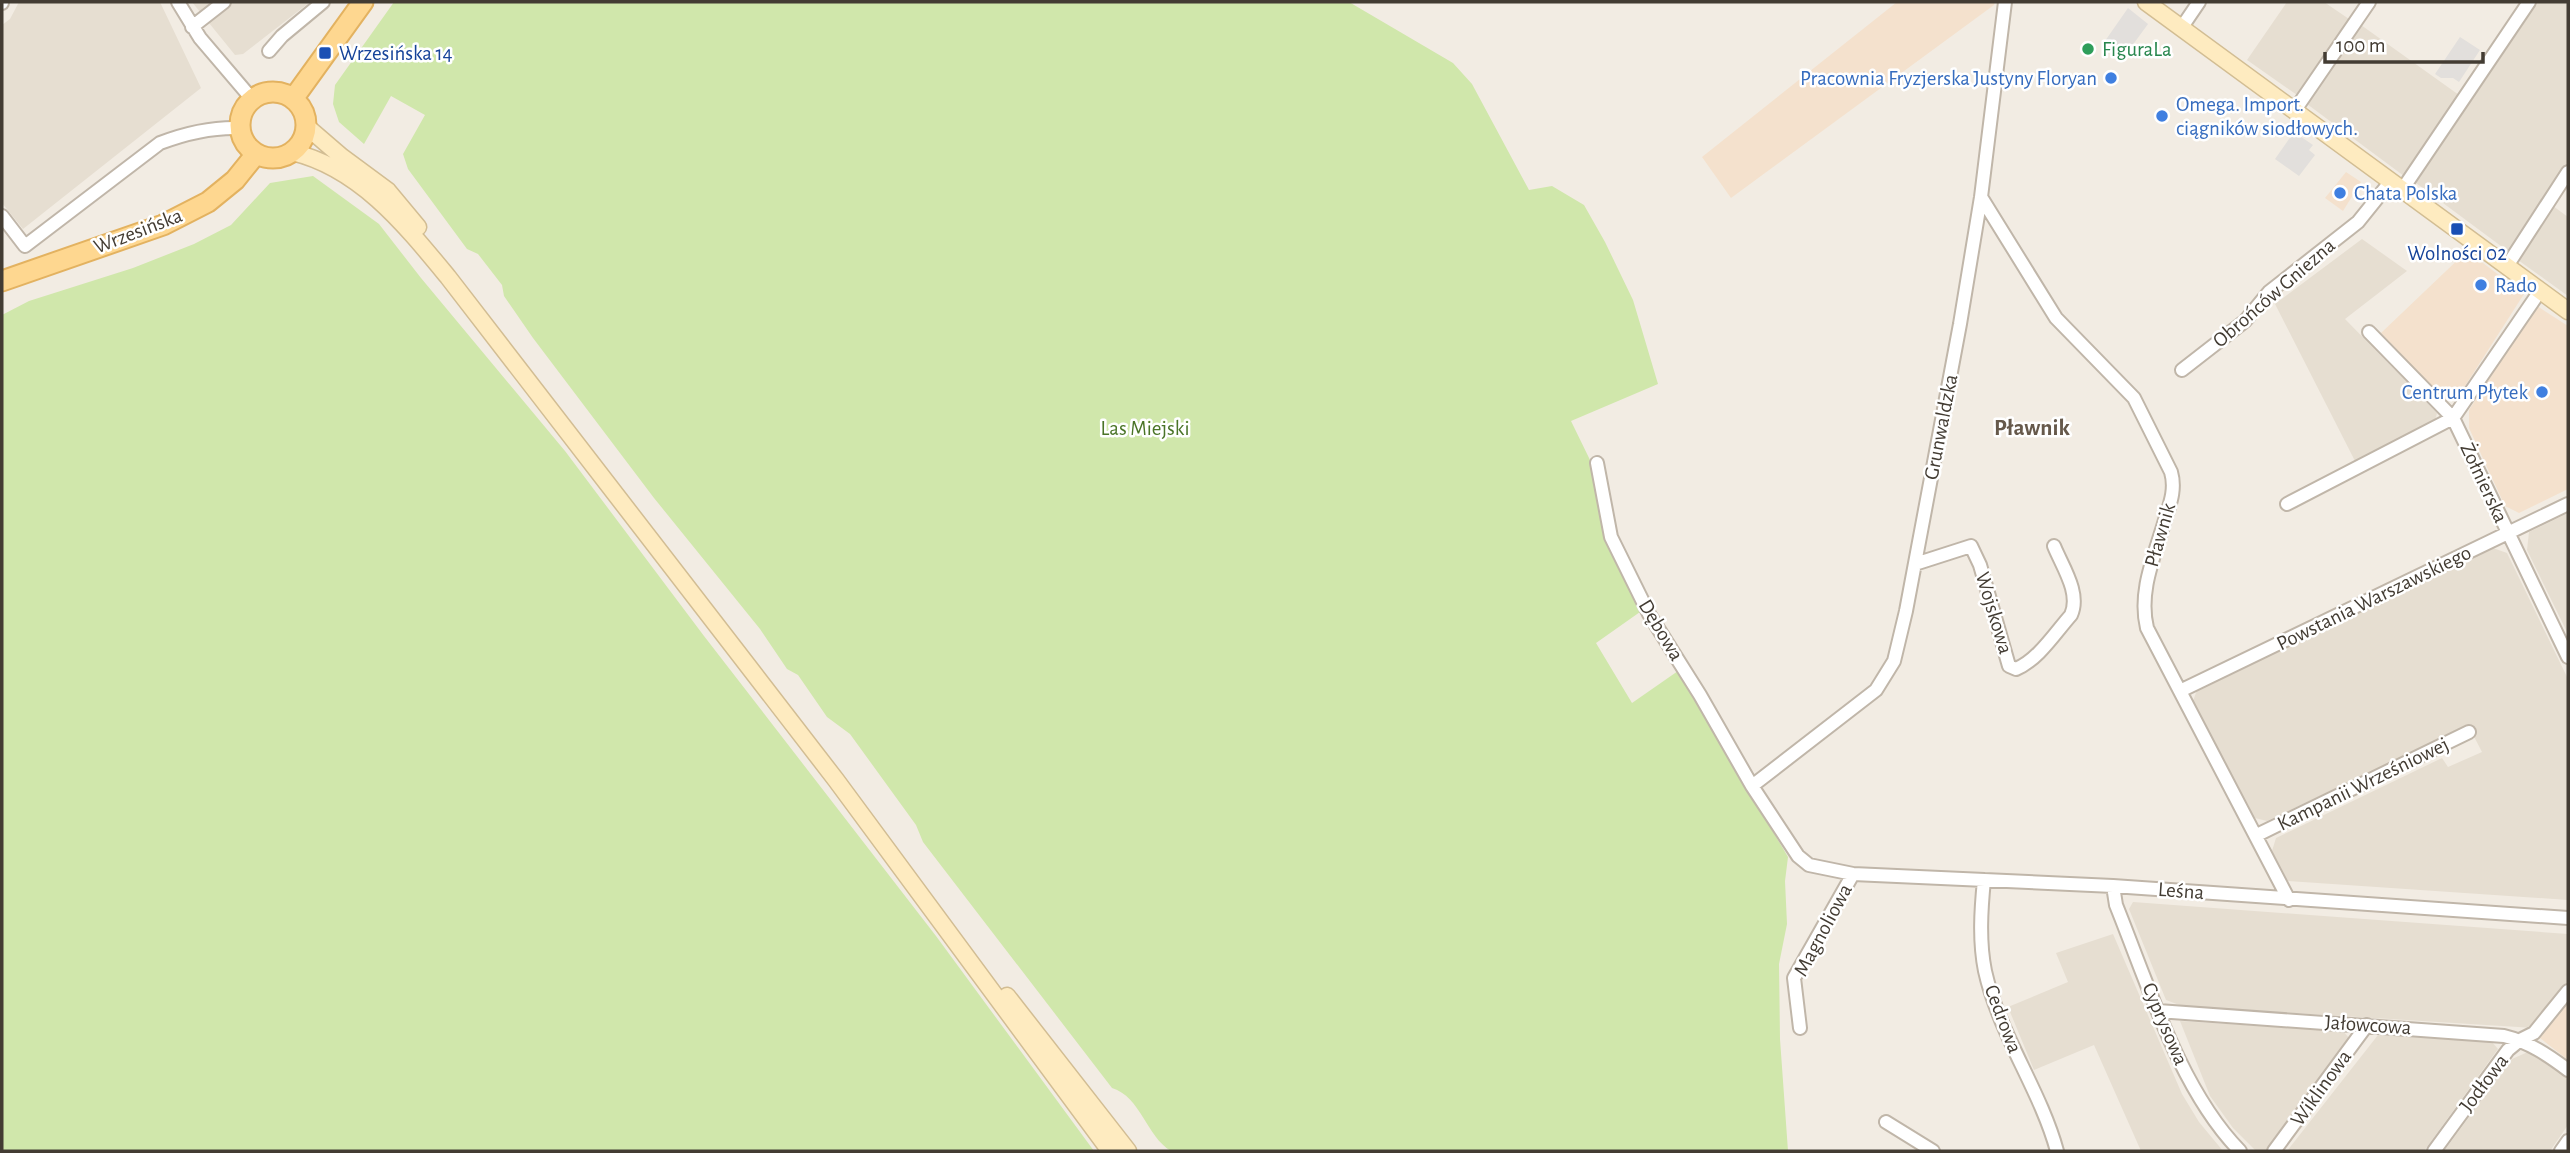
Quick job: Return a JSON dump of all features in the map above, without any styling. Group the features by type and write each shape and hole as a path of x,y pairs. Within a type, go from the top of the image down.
{"main road":[{"path":"293,99 362,2"},
{"path":"2146,2 2568,311"},
{"path":"273,92 293,99 305,116 306,126 299,145 281,157 268,158 256,154 242,138 240,128 240,117 252,99 273,92"},
{"path":"306,126 342,158 388,191 411,217 448,277"},
{"path":"292,152 313,157 341,172 373,195 400,221 448,277 836,780 1052,1075 1111,1151"},
{"name":"Wrzesińska","path":"2,281 163,225 208,202 235,180 256,154"},
{"path":"934,911 1023,1014 1128,1151"}],"street":[{"path":"178,2 192,27 252,99"},
{"path":"192,27 224,2"},
{"path":"269,51 282,36 323,2"},
{"name":"Grunwaldzka","path":"1752,786 1876,691 1894,660 1915,564 1960,324 1981,197 2005,2"},
{"path":"2182,27 2199,2"},
{"path":"2295,110 2369,2"},
{"name":"Obrońców Gniezna","path":"2182,370 2245,321 2269,292 2358,222 2397,186 2529,2"},
{"path":"2,216 25,246 160,143 181,135 219,127 240,128"},
{"path":"2507,266 2568,172"},
{"name":"Pławnik","path":"1981,197 2056,318 2134,398 2171,472 2171,499 2149,573 2144,611 2150,635 2289,900"},
{"path":"2287,504 2454,418 2540,290"},
{"name":"Żołnierska","path":"2369,332 2454,418 2507,534 2568,657"},
{"name":"Dębowa","path":"1597,463 1611,537 1649,614 1700,695 1752,786 1798,856"},
{"name":"Powstania Warszawskiego","path":"2180,691 2568,504"},
{"name":"Wojskowa","path":"1915,564 1971,546 1980,565 2010,666 2017,669 2026,665 2071,615 2074,608 2072,589 2054,546"},
{"name":"Kampanii Wrześniowej","path":"2257,835 2469,732"},
{"name":"Leśna","path":"1798,856 1809,866 1853,874 2065,886 2113,886 2568,918"},
{"name":"Magnoliowa","path":"1800,1028 1794,978 1853,874"},
{"name":"Cedrowa","path":"1984,880 1980,926 1985,971 2057,1151"},
{"name":"Cyprysowa","path":"2113,886 2116,905 2158,1011 2197,1098 2220,1131 2240,1151"},
{"name":"Jodłowa","path":"2434,1151 2508,1050 2520,1040 2534,1034 2568,991"},
{"name":"Jałowcowa","path":"2158,1011 2484,1033 2520,1040 2542,1051 2568,1070"},
{"name":"Wiklinowa","path":"2274,1151 2367,1024"},
{"path":"1886,1122 1933,1151"},
{"path":"2561,1151 2568,1140"}],"shaded area":[{"path":"19,2 160,2 201,88 23,229 2,203 2,25 10,19"},
{"path":"192,2 310,2 243,54 235,55"},
{"path":"1897,2 1995,2 1731,198 1702,157"},
{"path":"2287,2 2324,2 2349,19 2297,95 2247,60"},
{"path":"2538,2 2568,2 2568,162 2509,252 2416,183"},
{"path":"2128,8 2148,24 2129,50 2123,45 2112,45 2105,41"},
{"path":"2361,25 2459,95 2404,176 2307,104"},
{"path":"2460,37 2480,50 2459,82 2453,78 2441,78 2435,74"},
{"path":"2294,132 2313,145 2309,150 2315,155 2299,176 2275,159"},
{"name":"Chata Polska","path":"2346,172 2361,182 2343,211 2325,198"},
{"path":"2553,206 2568,217 2568,296 2518,260"},
{"path":"2362,239 2407,271 2345,319 2437,413 2435,421 2355,461 2275,304"},
{"path":"2467,251 2524,294 2458,397 2442,398 2381,333"},
{"path":"2537,306 2568,326 2568,489 2519,513 2505,506 2469,428 2469,410"},
{"path":"2568,513 2568,634 2527,550 2529,532"},
{"path":"2493,548 2507,553 2568,679 2568,900 2288,881 2272,851 2276,838 2442,758 2448,767 2482,752 2468,725 2267,821 2255,818 2193,701 2197,690"},
{"path":"2133,902 2568,934 2568,983 2534,1028 2182,1006 2166,1000 2129,909"},
{"path":"2113,934 2182,1094 2199,1122 2223,1151 2141,1151 2094,1045 2034,1070 2008,1007 2068,982 2056,953"},
{"path":"2568,999 2568,1060 2540,1038"},
{"path":"2180,1021 2343,1031 2349,1038 2267,1150 2255,1150 2233,1128 2210,1096"},
{"path":"2378,1035 2492,1042 2498,1049 2424,1151 2287,1151"},
{"path":"2530,1051 2568,1077 2568,1125 2550,1151 2444,1151 2512,1059"}],"green space":[{"name":"Las Miejski","path":"394,2 1349,2 1453,63 1472,84 1529,190 1552,186 1584,205 1633,300 1658,384 1571,421 1590,460 1607,538 1640,612 1596,643 1632,703 1678,671 1788,857 1785,881 1787,924 1779,964 1780,1039 1788,1151 1171,1151 1162,1144 1130,1100 1112,1088 923,842 916,825 850,734 827,717 798,675 787,669 760,629 654,498 533,338 504,296 502,285 478,254 467,249 408,169 403,154 425,115 391,96 364,144 339,122 333,104 335,85"},
{"path":"313,176 379,224 565,451 936,936 1094,1151 2,1151 2,315 29,301 133,268 194,244 231,225 270,183"}],"place":[{"name":"FiguraLa","path":"2088,49"},
{"name":"Wrzesińska 14","path":"325,53"},
{"name":"Pracownia Fryzjerska Justyny Floryan","path":"2111,78"},
{"name":"Omega. Import. ciągników siodłowych.","path":"2162,116"},
{"name":"Chata Polska","path":"2340,193"},
{"name":"Wolności 02","path":"2457,229"},
{"name":"Rado","path":"2481,285"},
{"name":"Centrum Płytek","path":"2542,392"}],"district":[{"name":"Pławnik","path":"2032,428"}]}
